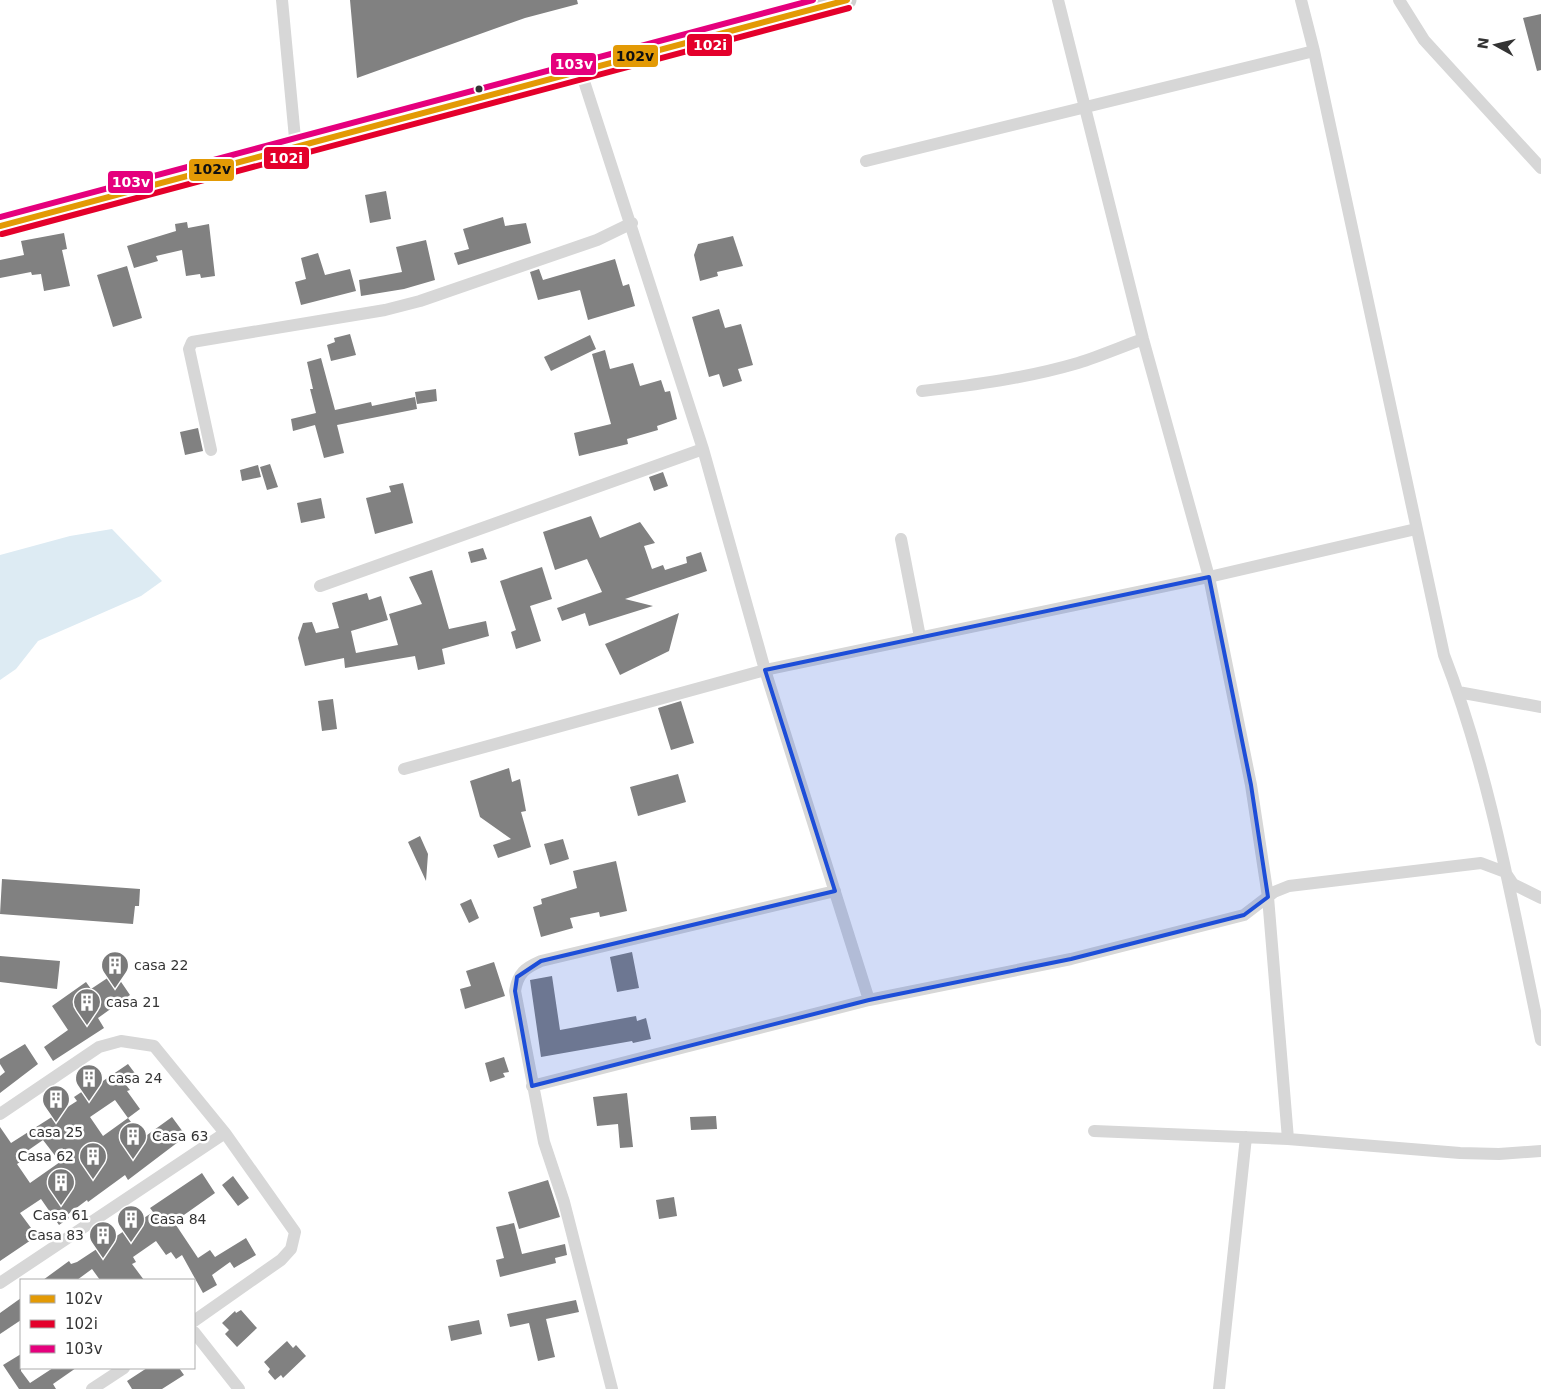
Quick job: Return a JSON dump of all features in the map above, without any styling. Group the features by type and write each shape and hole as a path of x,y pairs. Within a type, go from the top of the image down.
{"main road":[{"path":"0,226 847,0"}],"street":[{"path":"282,0 296,148"},
{"path":"1058,0 1143,339 1210,577 1251,784 1268,897 1288,1139"},
{"path":"1302,0 1444,655 1458,692 1505,872 1541,1040"},
{"path":"1399,0 1424,40 1541,168"},
{"path":"866,161 1314,50"},
{"path":"581,72 632,223 703,450 764,670 869,1000"},
{"path":"211,450 189,349 192,342 376,311 420,301 597,240 632,223"},
{"path":"922,391 990,383 1039,373 1078,362 1143,339"},
{"path":"320,586 703,450"},
{"path":"404,769 764,670 1210,577 1416,529"},
{"path":"901,539 920,637"},
{"path":"1458,692 1541,707"},
{"path":"532,1086 869,1000 1071,959 1244,915 1268,897 1289,886 1481,863 1505,872 1513,884 1541,898"},
{"path":"601,1389 611,1383 564,1202 544,1142 515,991 517,977 526,968 541,961 835,891"},
{"path":"0,1114 99,1047 121,1041 154,1046 225,1133 295,1232 291,1249 281,1260 195,1320"},
{"path":"1094,1131 1288,1139 1499,1154 1541,1151"},
{"path":"0,1283 225,1133"},
{"path":"1220,1389 1246,1137"},
{"path":"195,1333 239,1389"},
{"path":"92,1389 122,1369"}],"highlighted area":[{"path":"1209,577 1251,785 1268,897 1244,915 1071,959 869,1000 532,1086 515,991 517,977 541,961 835,891 765,670"}],"shaded area":[{"path":"112,529 162,581 141,596 38,641 16,669 0,680 0,555 70,536"}],"building":[{"path":"350,0 577,0 578,4 525,18 357,78"},
{"path":"1541,14 1541,70 1537,71 1523,18"},
{"path":"386,191 391,219 370,223 365,195"},
{"path":"503,217 505,226 526,223 531,243 458,265 454,253 469,249 463,229"},
{"path":"187,222 188,228 209,224 215,276 201,278 200,274 186,276 182,250 156,256 158,261 134,268 127,246 176,231 175,224"},
{"path":"64,233 67,249 62,250 70,286 44,291 41,274 32,275 31,272 0,278 0,260 24,255 21,241"},
{"path":"733,236 743,266 717,272 718,276 700,281 694,255 698,244"},
{"path":"426,240 435,280 404,289 361,296 359,280 402,272 396,247"},
{"path":"318,253 325,275 350,269 356,291 301,305 295,282 306,279 301,258"},
{"path":"615,259 623,286 629,284 635,306 588,320 580,290 538,300 530,272 539,269 543,280"},
{"path":"127,266 142,318 113,327 97,275"},
{"path":"719,309 725,328 741,324 753,365 738,369 742,381 723,387 719,374 709,377 692,317"},
{"path":"350,334 356,355 331,361 327,345 335,342 334,338"},
{"path":"590,335 596,349 551,371 544,357"},
{"path":"605,350 610,369 633,363 640,386 661,380 665,392 670,391 677,419 657,426 658,430 627,439 628,444 579,456 574,433 611,424 592,354"},
{"path":"321,358 335,410 371,402 372,406 415,397 417,409 337,425 344,453 324,458 315,425 293,431 291,419 316,413 310,389 313,389 307,362"},
{"path":"436,389 437,401 417,404 415,392"},
{"path":"198,428 203,451 185,455 180,432"},
{"path":"270,464 278,487 267,490 260,467"},
{"path":"258,465 261,477 242,481 240,470"},
{"path":"663,472 668,486 654,491 649,477"},
{"path":"403,483 413,523 375,534 366,498 391,492 389,486"},
{"path":"321,498 325,518 301,523 297,503"},
{"path":"591,516 600,538 640,522 655,543 644,546 652,569 663,565 665,570 687,563 686,557 701,552 707,571 625,599 653,606 589,626 585,613 562,621 557,608 602,592 587,559 555,570 543,532"},
{"path":"483,548 487,559 471,563 468,552"},
{"path":"542,567 552,599 530,606 541,641 516,649 511,632 516,630 500,581"},
{"path":"432,570 449,629 486,621 489,636 442,649 445,664 418,670 415,656 345,668 344,658 305,666 298,638 303,623 312,622 316,633 339,628 332,603 367,593 369,600 381,596 388,620 351,631 356,653 398,645 389,614 422,604 409,577"},
{"path":"679,613 669,651 620,675 605,644"},
{"path":"333,699 337,729 322,731 318,701"},
{"path":"681,701 694,743 671,750 658,708"},
{"path":"509,768 512,782 520,779 526,811 521,812 531,847 498,858 493,845 511,839 480,817 470,781"},
{"path":"678,774 686,802 638,816 630,787"},
{"path":"420,836 428,854 426,881 408,842"},
{"path":"563,839 569,859 550,865 544,844"},
{"path":"616,861 627,911 600,917 599,912 570,918 573,928 541,937 533,907 542,904 541,899 577,888 573,871"},
{"path":"2,879 140,889 139,906 135,906 133,924 0,914"},
{"path":"471,899 479,918 469,923 460,904"},
{"path":"632,952 639,988 617,992 610,957"},
{"path":"0,956 60,961 57,989 0,982"},
{"path":"494,962 505,996 465,1009 460,989 471,986 466,971"},
{"path":"115,973 130,995 98,1018 104,1028 53,1061 44,1047 68,1030 52,1006 86,982 91,989"},
{"path":"552,976 560,1030 636,1016 637,1021 646,1018 651,1039 541,1057 530,980"},
{"path":"25,1044 38,1064 0,1093 0,1076 5,1072 0,1064 0,1059"},
{"path":"504,1057 509,1072 503,1073 505,1077 490,1082 485,1063"},
{"path":"128,1064 137,1076 126,1085 130,1090 127,1091 140,1109 128,1118 143,1138 172,1117 186,1136 128,1180 125,1175 88,1202 87,1200 67,1215 69,1218 59,1225 41,1199 20,1213 37,1236 0,1261 0,1127 11,1143 77,1101 74,1097 98,1081 100,1083","holes":["115,1100 128,1118 103,1136 90,1117","43,1140 60,1162 30,1183 17,1164 23,1160 20,1156"]},
{"path":"627,1093 633,1147 620,1148 618,1124 597,1126 593,1097"},
{"path":"716,1116 717,1129 691,1130 690,1117"},
{"path":"202,1173 215,1193 174,1222 198,1258 210,1250 215,1257 246,1238 256,1255 234,1268 230,1262 212,1275 217,1285 203,1293 182,1255 176,1259 171,1252 166,1255 156,1241 133,1257 136,1262 132,1264 143,1279 99,1279 92,1269 78,1279 44,1279 69,1261 71,1264 77,1262 153,1212 150,1208"},
{"path":"233,1176 249,1198 238,1206 222,1185"},
{"path":"548,1180 560,1217 519,1229 508,1192"},
{"path":"674,1197 677,1216 659,1219 656,1200"},
{"path":"514,1223 522,1254 565,1244 567,1255 555,1258 556,1263 500,1277 496,1260 504,1258 496,1227"},
{"path":"20,1299 20,1321 0,1334 0,1313"},
{"path":"576,1300 579,1312 546,1319 555,1357 538,1361 529,1323 510,1327 507,1314"},
{"path":"241,1310 257,1328 237,1347 225,1334 229,1330 222,1323 235,1311 236,1313"},
{"path":"479,1320 482,1334 451,1341 448,1326"},
{"path":"287,1341 293,1348 296,1345 306,1356 283,1378 281,1375 275,1380 268,1372 270,1369 264,1362"},
{"path":"20,1355 20,1369 30,1383 51,1369 75,1369 53,1384 56,1389 19,1389 3,1365"},
{"path":"145,1369 180,1369 184,1375 162,1389 132,1389 127,1381"}],"transit line":[{"name":"103v","path":"0,217 813,0"},
{"name":"102v","path":"0,226 847,0"},
{"name":"102i","path":"2,234 849,8"}],"place":[{"name":"casa 22","path":"115,989"},
{"name":"casa 21","path":"87,1026"},
{"name":"casa 24","path":"89,1102"},
{"name":"casa 25","path":"56,1123"},
{"name":"Casa 63","path":"133,1160"},
{"name":"Casa 62","path":"93,1180"},
{"name":"Casa 61","path":"61,1206"},
{"name":"Casa 84","path":"131,1243"},
{"name":"Casa 83","path":"103,1259"}]}
